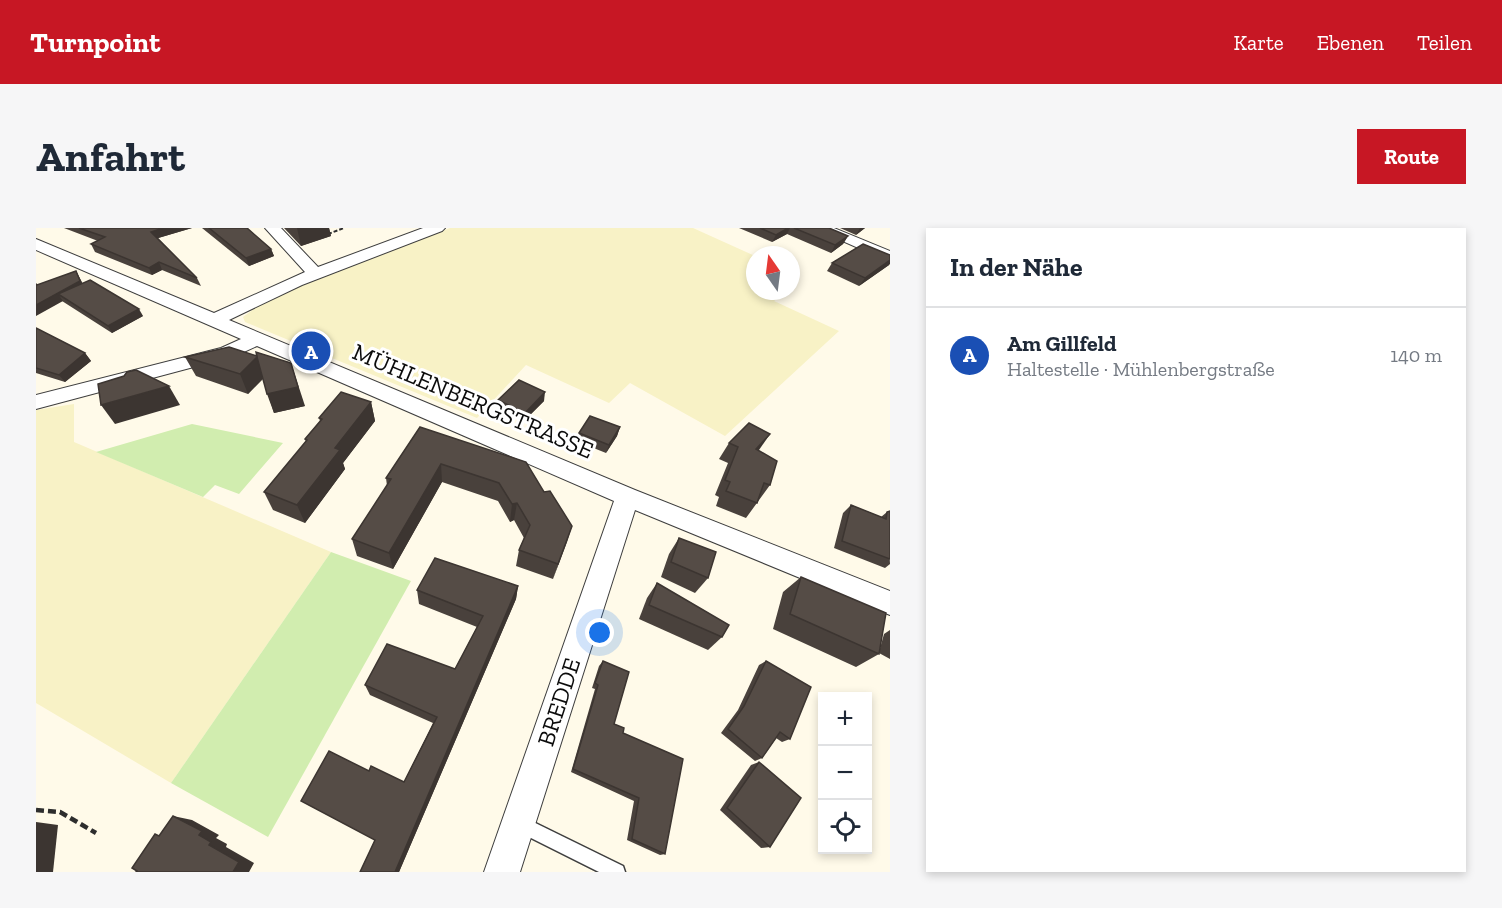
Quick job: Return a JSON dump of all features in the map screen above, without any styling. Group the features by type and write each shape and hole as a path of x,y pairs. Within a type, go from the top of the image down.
{"street":[{"path":"273,228 316,274"},
{"path":"215,320 245,304 316,274 436,228"},
{"path":"821,228 890,257"},
{"name":"MÜHLENBERGSTRASSE","path":"36,244 627,497 890,603"},
{"path":"37,401 228,352 257,339"},
{"name":"BREDDE","path":"502,872 627,497"}],"lane":[{"path":"518,823 617,872"}],"path":[{"path":"328,234 344,228"},
{"path":"36,810 60,812 96,833"}],"shaded area":[{"path":"450,228 693,228 746,252 746,300 775,300 839,331 725,436 630,383 609,403 526,365 477,418 245,322 243,317 267,299"},
{"path":"74,404 74,442 331,552 171,783 36,703 36,410"}],"green space":[{"path":"192,424 283,443 239,494 215,485 203,497 96,452"},
{"path":"331,552 411,581 268,837 171,783"}],"building":[{"path":"79,228 163,228 151,232 197,278 159,262 149,268 91,244 105,237"},
{"path":"209,228 247,228 271,249 246,258"},
{"path":"760,228 788,228 776,235"},
{"path":"794,228 829,228 848,236 835,245"},
{"path":"863,244 890,255 890,260 865,278 832,263"},
{"path":"76,271 80,281 36,305 36,284"},
{"path":"90,280 139,309 108,326 58,294"},
{"path":"36,328 85,353 59,375 36,368"},
{"path":"229,347 257,356 256,352 291,363 298,387 267,394 257,357 240,374 185,357"},
{"path":"136,370 169,386 101,405 98,384"},
{"path":"519,380 545,392 525,413 498,400"},
{"path":"341,392 371,402 335,448 340,450 297,505 264,492 307,440 305,439 322,419 319,418"},
{"path":"590,416 620,427 609,445 579,433"},
{"path":"749,423 770,434 756,449 777,461 770,485 764,483 757,503 726,491 730,482 725,480 738,447 729,443"},
{"path":"420,427 526,462 544,492 550,491 572,526 558,564 519,550 530,525 517,503 512,504 499,483 441,464 389,553 352,539 391,479 386,478"},
{"path":"851,505 886,519 887,512 890,511 890,559 842,541"},
{"path":"679,538 716,552 708,578 671,562"},
{"path":"435,558 518,586 395,872 360,872 375,840 301,801 329,751 369,771 371,766 404,782 437,717 365,685 387,644 455,669 483,616 417,590"},
{"path":"801,577 886,613 879,654 790,614"},
{"path":"657,583 729,625 722,637 649,605"},
{"path":"603,661 629,672 614,724 624,728 623,733 683,759 665,854 632,839 639,798 573,769 598,685 595,683"},
{"path":"766,661 811,687 790,739 780,732 762,758 728,729 744,706"},
{"path":"759,762 801,798 770,847 727,808"},
{"path":"173,816 202,831 199,835 211,842 209,845 239,862 233,872 136,872 132,868 155,834 159,836"}],"place":[{"name":"Am Gillfeld","path":"311,351"}]}
